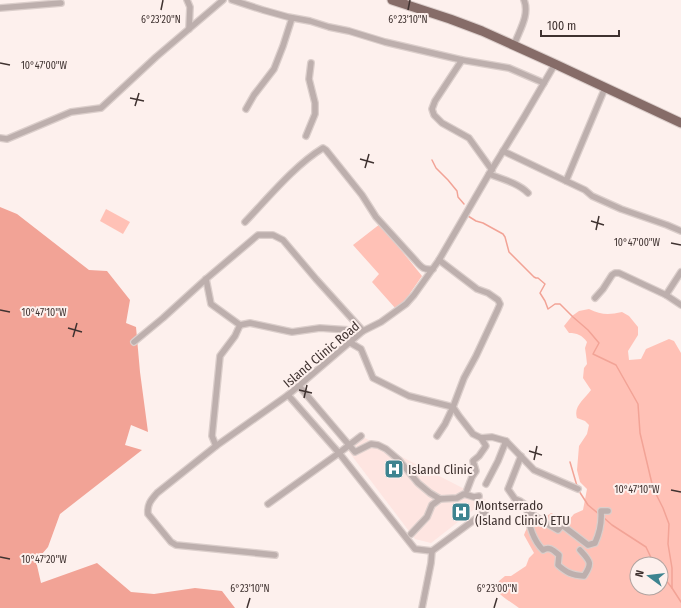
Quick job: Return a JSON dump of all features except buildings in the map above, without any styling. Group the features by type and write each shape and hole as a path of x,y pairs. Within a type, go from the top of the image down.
{"highway":[{"path":"392,0 482,31 681,123"}],"street":[{"path":"186,0 190,7 189,29"},
{"path":"0,138 7,139 71,112 101,108 156,57 223,0"},
{"path":"232,0 262,10 349,31 385,42 462,60 509,68 544,83"},
{"path":"514,45 526,13 524,0"},
{"path":"0,8 61,2"},
{"path":"246,109 254,95 274,69 292,18"},
{"path":"462,60 435,101 432,109 434,115 442,123 469,138 490,172 524,188 528,193"},
{"path":"306,136 315,114 315,103 309,79 310,63"},
{"name":"Island Clinic Road","path":"275,555 176,545 171,542 148,514 150,500 216,446 288,395 363,331 381,322 406,304 439,260 555,64"},
{"path":"566,181 605,88"},
{"path":"245,222 293,172 323,148 346,174 376,217 421,268 433,269"},
{"path":"503,151 585,190 598,199 681,231"},
{"path":"134,342 258,236 273,235 283,240 363,331"},
{"path":"437,436 445,424 464,378 500,304 498,300 472,285 439,260"},
{"path":"666,295 681,272"},
{"path":"595,298 612,275 619,273 666,295 681,305"},
{"path":"206,279 211,304 240,325 250,323 292,332 320,328 363,331"},
{"path":"216,446 212,436 220,356 235,336 240,325"},
{"path":"349,342 361,349 372,378 409,396 453,406"},
{"path":"299,386 355,452 371,444 378,445 386,449 399,460 418,483 440,499"},
{"path":"288,395 339,453 415,549 432,551 485,512"},
{"path":"453,406 458,416 473,434 481,438 486,446 479,456 473,461 476,471 467,490"},
{"path":"268,504 361,436"},
{"path":"481,438 492,437 506,441 534,470 578,489"},
{"path":"486,484 506,441"},
{"path":"521,456 508,489 516,499 528,506 532,514 544,522 558,530 562,525 588,545 595,543 600,534 602,520 601,511 608,511"},
{"path":"411,534 427,517 432,505 440,499 457,498 464,494 474,497 479,496"},
{"path":"528,506 528,518 538,544 543,550 547,548 552,549 559,555 558,566 571,574 584,576 589,569 590,562 580,550"},
{"path":"422,608 432,551"}],"shaded area":[{"path":"0,207 17,214 89,270 107,271 130,300 126,323 136,327 148,432 131,425 125,445 142,450 60,514 48,547 36,561 41,583 97,563 131,592 154,594 195,588 222,591 235,608 0,608"},
{"path":"106,209 130,222 123,234 100,221"},
{"path":"380,224 422,276 404,302 396,309 372,282 379,274 353,245"},
{"path":"589,309 605,314 622,312 629,316 638,327 638,335 628,351 629,360 641,359 646,349 669,339 674,341 681,353 681,608 519,608 504,598 496,590 499,581 505,576 511,576 526,566 529,558 534,553 524,535 532,522 551,513 568,521 574,514 583,510 587,489 580,482 577,470 579,446 587,434 589,425 585,421 577,418 576,414 578,406 591,390 583,378 584,368 587,364 585,348 587,342 579,335 569,333 564,326 572,316 579,311"},
{"name":"Island Clinic","path":"361,436 486,500 431,543 415,539 346,448"}],"waterway":[{"path":"432,160 436,168 457,191 458,197 464,204"},
{"path":"468,216 503,234 509,252 534,277 538,278 545,284 540,293 548,309 555,304 560,304 588,330 599,343 593,354 616,365 638,404 640,433 653,488 669,524 668,544 672,568 672,588 681,602"},
{"path":"570,462 577,486"},
{"path":"579,491 588,505 600,515"},
{"path":"603,517 612,525 646,547 650,556"},
{"path":"669,584 672,588"}],"place":[{"name":"Island Clinic","path":"394,469"},
{"name":"Montserrado (Island Clinic) ETU","path":"461,512"}]}
